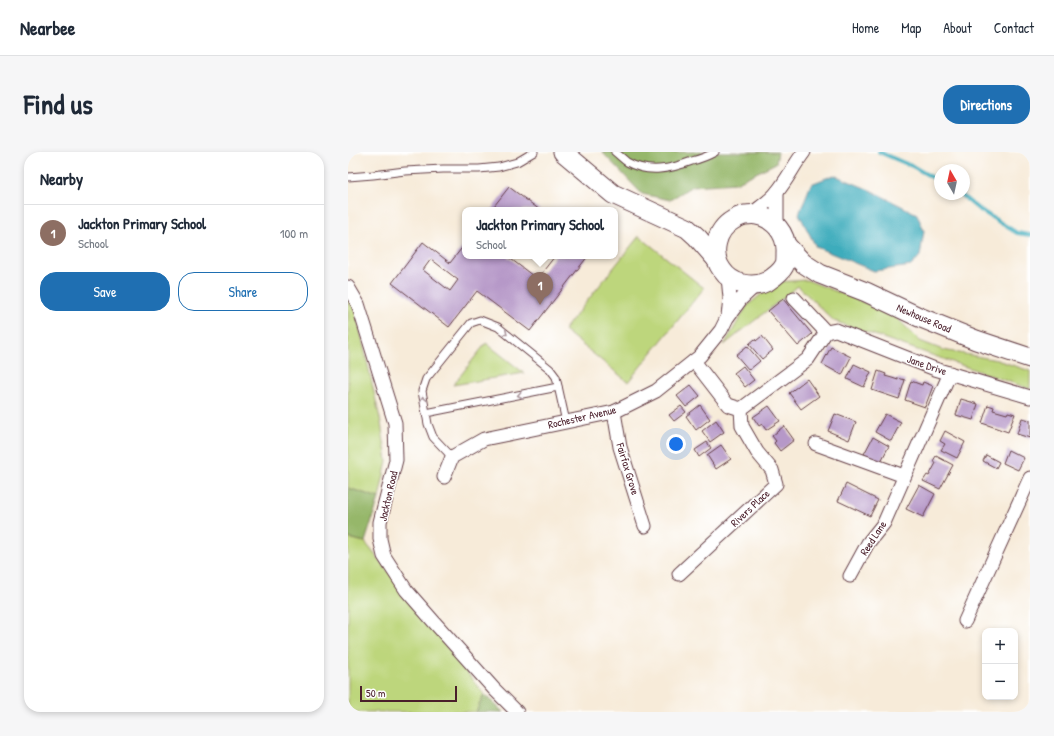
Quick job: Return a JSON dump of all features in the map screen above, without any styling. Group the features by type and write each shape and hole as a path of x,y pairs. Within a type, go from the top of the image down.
{"street":[{"path":"563,152 612,194 687,228 717,260 722,270 728,277 741,284 752,285 764,283 774,277 785,266 786,246 783,235 777,225 767,218 756,215 744,215 733,219 724,227 718,237 716,248 717,260"},
{"path":"750,215 777,192 804,152"},
{"path":"777,192 777,225"},
{"path":"687,228 724,227"},
{"name":"Newhouse Road","path":"786,246 803,263 820,274 866,292 918,317 976,340 1030,358"},
{"name":"Newhouse Road","path":"777,274 799,272 820,274"},
{"name":"Rochester Avenue","path":"727,318 730,298 728,277"},
{"name":"Rochester Avenue","path":"452,457 484,439 614,412 656,391 700,356 721,330 727,318 741,299 757,284"},
{"name":"Jackton Road","path":"348,287 358,304 395,423 396,460 380,522 380,539 384,556 406,590 449,639 518,712"},
{"path":"694,361 728,405 741,410 808,359 826,332 794,298"},
{"name":"Jane Drive","path":"826,332 836,330 935,369 1030,397"},
{"name":"Reed Lane","path":"850,576 868,543 884,523 950,373"},
{"name":"Rivers Place","path":"679,574 776,484 772,470 757,452 742,426 741,410"},
{"name":"Fairfax Grove","path":"614,412 620,447 645,526"},
{"path":"816,444 904,476"},
{"path":"444,477 452,457"},
{"path":"965,621 1030,478"}],"lane":[{"path":"348,177 443,168 479,169 499,167 517,162 534,152"},
{"path":"615,152 627,162 652,170 667,169 715,152"},
{"path":"452,457 433,437 428,424 422,391 426,379 471,323 480,320 498,327 550,369 556,377 566,422"},
{"path":"426,413 558,387"}],"green space":[{"path":"602,152 778,152 776,163 736,183 692,186 670,200 642,194"},
{"path":"639,236 704,288 628,382 564,330"},
{"path":"807,280 893,314 920,341 943,350 997,360 1030,371 1030,389 834,321 798,286 724,345 747,306 776,282"},
{"path":"348,298 355,308 381,423 387,461 379,498 348,488"},
{"path":"486,343 524,373 453,385"},
{"path":"348,488 379,498 365,542 348,538"},
{"path":"348,538 365,542 484,694 476,712 348,712"},
{"path":"484,694 503,712 476,712"}],"water":[{"path":"834,175 870,190 917,214 924,231 920,256 911,266 874,271 816,247 799,214 811,184"}],"building":[{"path":"509,187 536,207 493,207"},
{"path":"423,242 450,263 462,248 462,259 511,259 537,279 553,259 586,259 530,331 477,291 449,327 392,283","holes":["431,259 458,280 450,291 423,270"]},
{"path":"783,299 812,334 798,346 768,311"},
{"path":"762,336 773,350 762,359 749,344"},
{"path":"747,346 760,361 749,370 736,355"},
{"path":"831,347 851,357 842,375 822,364"},
{"path":"854,364 871,372 864,387 847,379"},
{"path":"743,366 754,380 745,387 734,373"},
{"path":"878,371 886,374 885,376 898,380 898,378 905,380 899,399 872,390"},
{"path":"807,379 819,396 801,409 789,393"},
{"path":"911,381 922,385 923,382 933,386 925,407 905,400"},
{"path":"691,385 700,396 686,407 677,396"},
{"path":"961,399 978,404 973,420 956,415"},
{"path":"700,405 710,419 696,430 686,416"},
{"path":"988,405 994,407 993,410 1007,414 1008,412 1015,414 1008,432 982,423"},
{"path":"681,406 686,412 674,421 669,415"},
{"path":"769,406 780,421 766,430 762,424 759,426 753,417"},
{"path":"835,414 856,422 849,440 828,431"},
{"path":"885,414 901,422 891,441 875,432"},
{"path":"1022,418 1030,420 1030,438 1017,434"},
{"path":"716,420 724,432 710,442 702,431"},
{"path":"784,426 794,440 780,451 774,443 776,441 772,436"},
{"path":"945,431 965,442 957,458 941,450 945,444 940,441"},
{"path":"873,437 889,446 880,463 864,454"},
{"path":"707,442 711,448 699,457 695,450"},
{"path":"721,445 731,459 716,469 707,455"},
{"path":"1008,450 1024,458 1018,470 1003,463"},
{"path":"986,455 999,462 996,468 983,461"},
{"path":"936,456 953,465 940,489 923,481 927,475 929,476 936,463 933,461"},
{"path":"846,484 878,500 870,516 838,501"},
{"path":"919,485 935,494 923,517 906,509"}],"waterway":[{"path":"879,152 914,167 934,179"},
{"path":"967,200 977,208 1017,233 1030,235"}],"place":[{"name":"Jackton Primary School","path":"540,305"}]}
